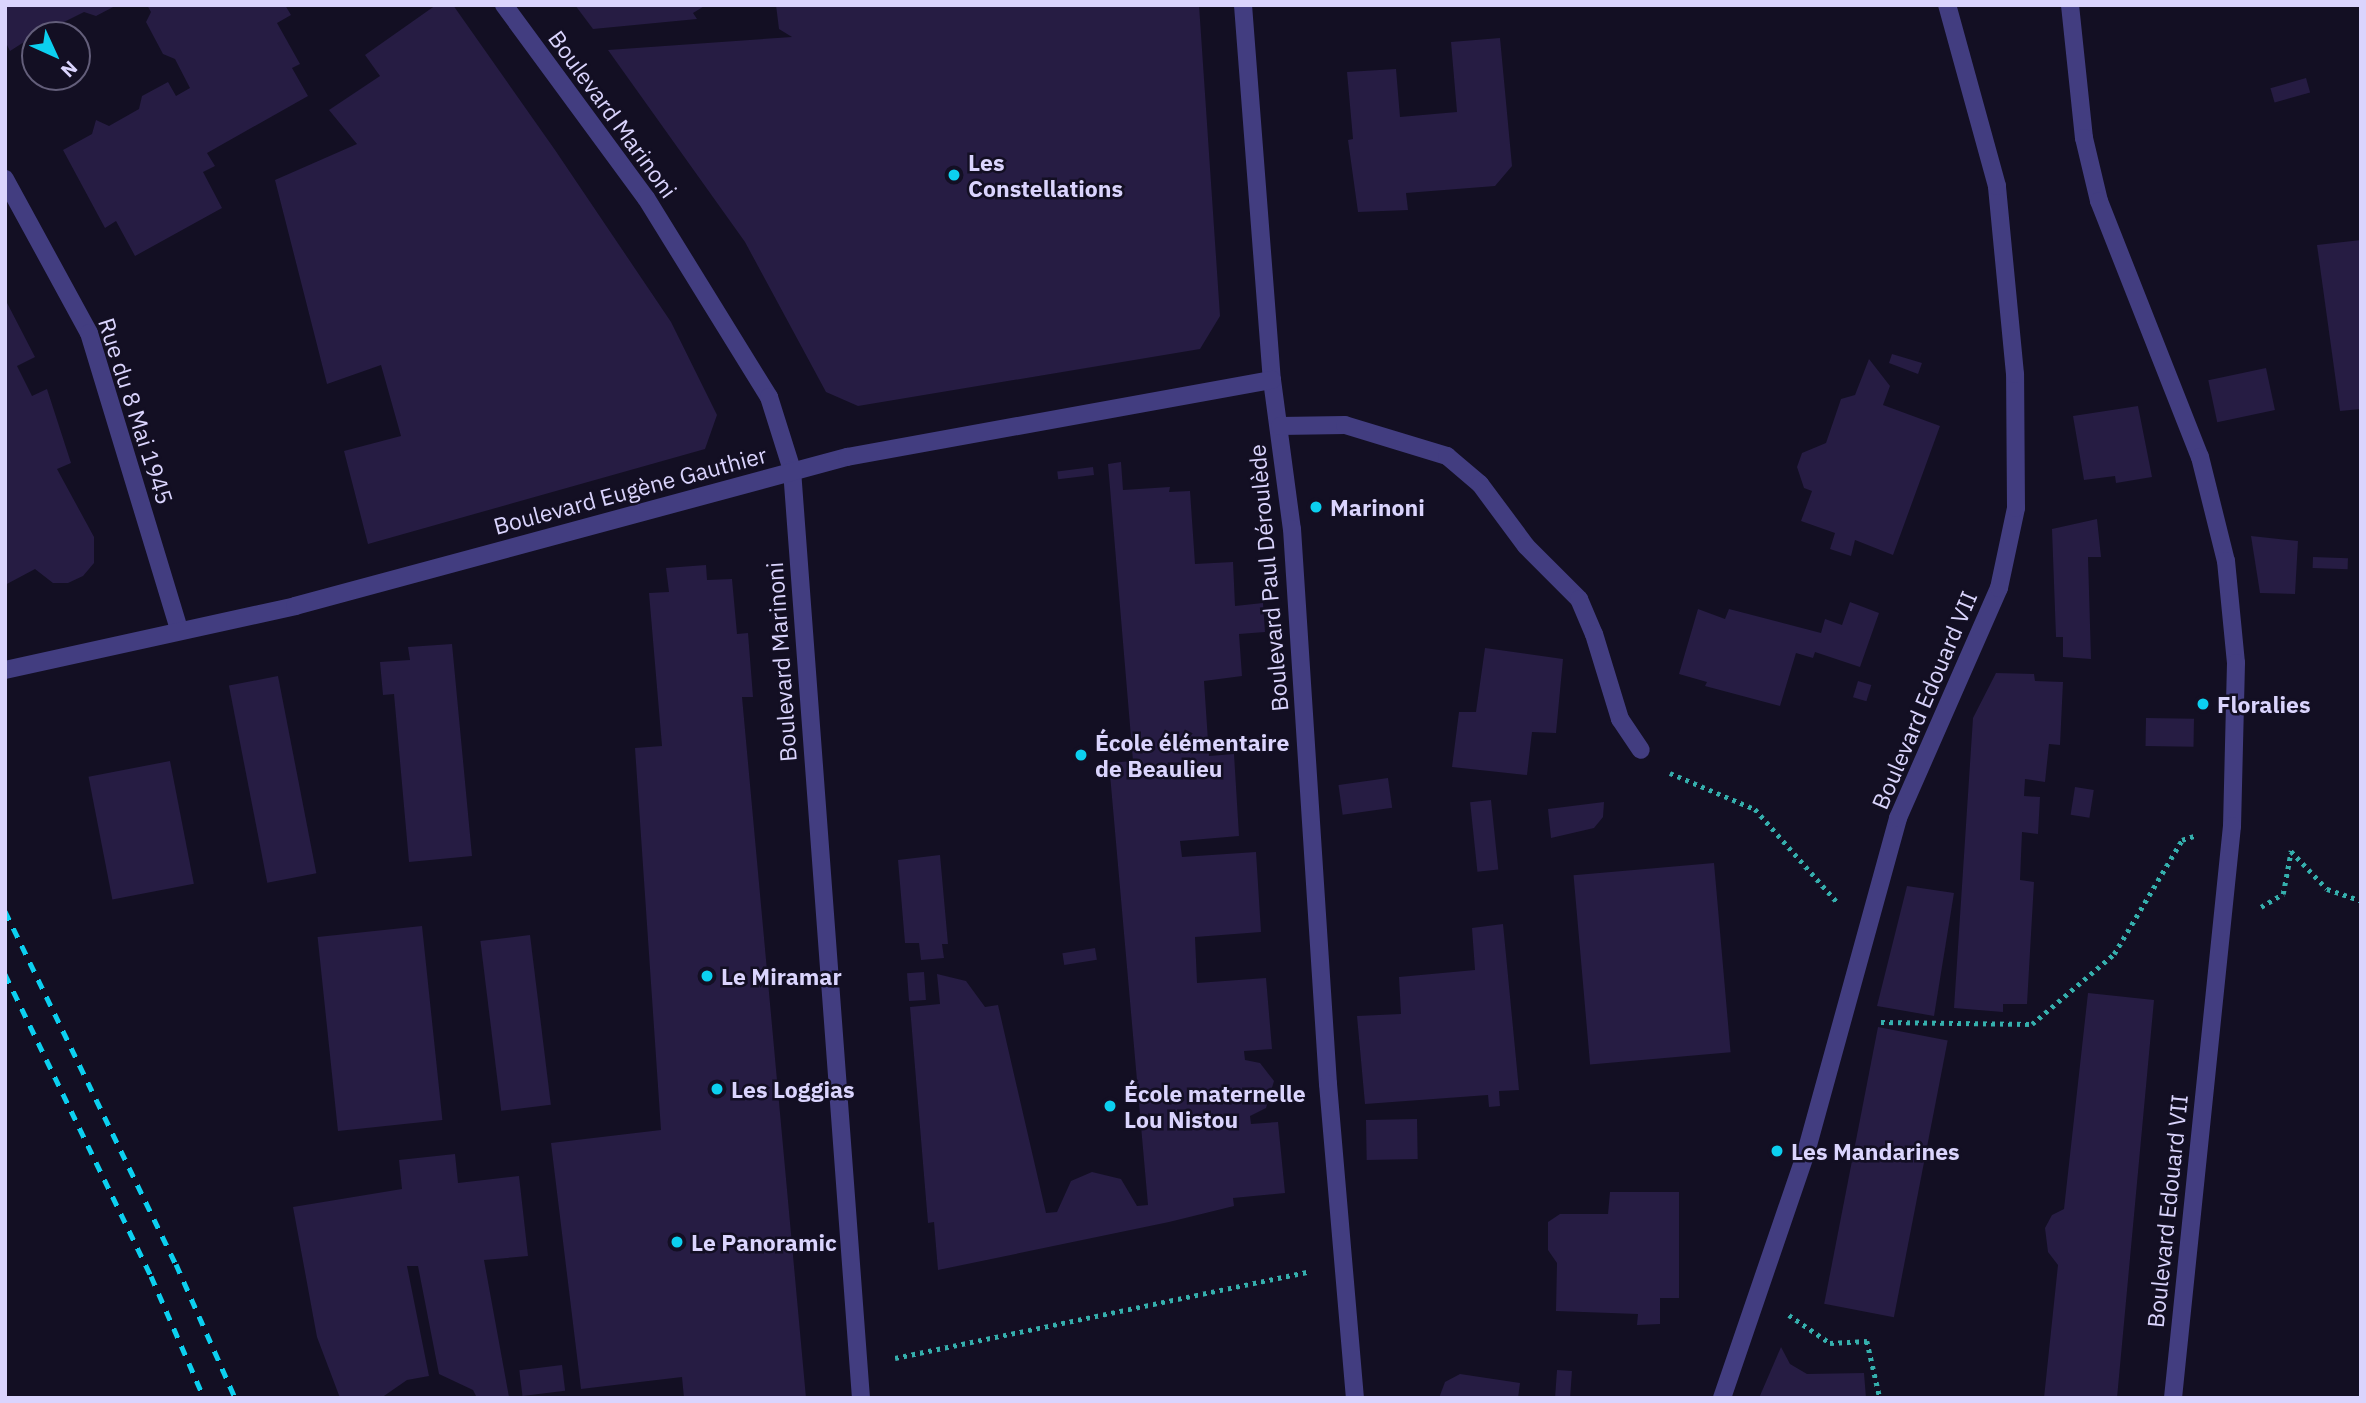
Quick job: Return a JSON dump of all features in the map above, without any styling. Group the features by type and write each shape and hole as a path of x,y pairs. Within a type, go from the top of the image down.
{"street":[{"name":"Boulevard Marinoni","path":"505,5 646,198 769,397 792,470 860,1398"},
{"name":"Boulevard Paul Déroulède","path":"1243,5 1272,380 1292,529 1342,1265 1355,1398"},
{"name":"Boulevard Edouard VII","path":"1722,1398 1804,1156 1898,818 1999,587 2016,508 2015,374 1997,186 1947,5"},
{"name":"Boulevard Edouard VII","path":"2070,5 2084,138 2099,201 2200,457 2226,561 2236,663 2232,826 2173,1398"},
{"name":"Rue du 8 Mai 1945","path":"5,179 89,333 179,630"},
{"name":"Boulevard Eugène Gauthier","path":"5,670 295,606 792,470 1272,380"},
{"path":"1280,426 1345,425 1447,456 1480,484 1526,546 1579,600 1620,719 1641,750"}],"path":[{"path":"1641,750 1678,779 1755,809 1841,906"},
{"path":"1844,1013 1886,1024 2032,1024 2113,954 2182,840 2232,826"},
{"path":"2283,894 2291,851 2327,889 2361,901"},
{"path":"856,1365 1094,1320 1342,1265"},
{"path":"1759,1293 1830,1343 1867,1340 1880,1398"}],"building":[{"path":"5,5 117,5 96,16 84,12 66,21 21,21 21,44 10,51 5,41"},
{"path":"147,5 285,5 291,15 277,23 300,64 292,68 308,96 207,153 215,166 203,172 222,208 135,256 116,221 105,228 63,150 92,134 96,120 109,126 139,109 142,96 168,82 176,96 190,88 175,59 163,54 146,22 151,12"},
{"path":"436,5 453,5 555,150 671,322 717,415 705,449 368,544 344,451 401,436 381,365 327,384 275,180 357,144 329,110 380,76 365,55"},
{"path":"575,5 706,5 693,13 697,19 593,29"},
{"name":"Les Constellations","path":"776,5 1199,5 1220,316 1200,349 858,406 826,392 745,242 608,50 792,37 779,29"},
{"path":"1500,38 1512,166 1495,186 1406,193 1408,210 1358,212 1348,140 1353,139 1347,72 1396,69 1400,117 1457,112 1451,42"},
{"path":"2306,78 2310,92 2275,103 2270,88"},
{"path":"2361,240 2361,409 2340,411 2317,245"},
{"path":"5,299 35,357 17,366 32,396 47,389 71,463 57,469 94,537 94,563 83,576 68,583 53,583 35,569 5,585"},
{"path":"1892,354 1922,363 1918,374 1889,363"},
{"path":"1869,359 1890,386 1883,405 1940,426 1893,555 1855,540 1851,556 1830,549 1835,533 1801,521 1812,491 1804,488 1797,467 1802,453 1826,443 1841,399 1855,395"},
{"path":"2266,368 2275,410 2217,422 2208,380"},
{"path":"2138,406 2152,477 2116,483 2115,476 2084,480 2073,416"},
{"path":"1121,462 1123,490 1170,487 1169,492 1190,491 1195,564 1233,562 1235,606 1263,603 1265,632 1239,634 1242,676 1204,681 1209,756 1234,754 1239,836 1180,841 1182,857 1256,852 1261,932 1195,937 1197,983 1266,978 1272,1049 1244,1051 1245,1060 1260,1063 1274,1081 1266,1108 1250,1116 1251,1124 1278,1122 1285,1193 1233,1198 1234,1206 1169,1222 938,1270 934,1222 928,1223 910,1007 940,1004 937,974 966,981 985,1007 998,1005 1046,1213 1057,1212 1071,1181 1092,1172 1121,1179 1137,1206 1148,1205 1109,763 1133,761 1108,464"},
{"path":"1093,467 1094,475 1058,479 1057,471"},
{"path":"2097,519 2101,557 2088,557 2091,659 2063,657 2063,637 2056,637 2052,529"},
{"path":"2251,536 2298,541 2295,594 2260,593"},
{"path":"2313,557 2348,558 2348,569 2313,568"},
{"path":"706,565 707,580 732,579 737,634 748,633 753,697 742,697 806,1398 684,1398 682,1377 581,1389 551,1143 661,1130 635,748 662,746 649,593 669,592 666,568"},
{"path":"1850,602 1879,613 1860,667 1815,652 1813,658 1796,653 1780,706 1705,686 1707,682 1679,674 1698,609 1725,619 1729,609 1821,633 1825,619 1842,625"},
{"path":"452,644 472,856 409,862 394,694 383,695 380,662 410,660 408,647"},
{"path":"1485,648 1563,659 1556,733 1532,732 1527,775 1452,767 1459,712 1476,712"},
{"path":"1996,673 2034,674 2035,681 2063,682 2060,745 2049,744 2045,782 2025,779 2024,796 2040,797 2038,834 2022,832 2020,880 2034,882 2027,1004 2003,1004 2003,1012 1954,1008 1973,718"},
{"path":"278,676 316,873 267,883 229,686"},
{"path":"1858,681 1871,685 1866,701 1853,697"},
{"path":"2146,718 2194,719 2194,747 2146,746"},
{"path":"170,761 194,884 112,900 89,777"},
{"path":"1388,778 1392,808 1343,815 1338,785"},
{"path":"2075,787 2094,790 2089,818 2071,815"},
{"path":"1491,800 1498,870 1477,872 1470,802"},
{"path":"1604,802 1603,817 1594,828 1551,838 1548,809"},
{"path":"940,855 948,944 942,944 944,958 921,960 919,943 905,943 898,860"},
{"path":"1714,863 1731,1052 1590,1065 1574,875"},
{"path":"1907,886 1954,893 1934,1016 1877,1006"},
{"path":"1503,924 1519,1090 1499,1091 1500,1106 1489,1107 1488,1095 1365,1104 1357,1016 1401,1014 1399,977 1475,970 1472,928"},
{"path":"422,926 442,1120 338,1131 318,937"},
{"path":"530,935 551,1105 501,1111 480,941"},
{"path":"1095,948 1097,960 1064,965 1062,953"},
{"path":"924,972 926,1000 909,1001 907,973"},
{"path":"2088,993 2154,1000 2117,1398 2044,1398 2058,1265 2048,1252 2045,1228 2052,1215 2064,1209"},
{"path":"1878,1027 1948,1041 1894,1317 1824,1304"},
{"path":"1417,1119 1418,1159 1367,1160 1366,1120"},
{"path":"455,1154 458,1183 519,1176 528,1256 484,1260 509,1397 477,1398 473,1390 439,1374 418,1266 407,1266 429,1376 407,1380 381,1398 340,1398 317,1337 293,1207 402,1189 399,1160"},
{"path":"1610,1192 1679,1192 1679,1298 1660,1298 1660,1324 1637,1325 1638,1314 1556,1311 1557,1263 1548,1250 1548,1222 1560,1214 1608,1214"},
{"path":"1781,1347 1790,1364 1807,1374 1864,1373 1866,1398 1759,1398"},
{"path":"562,1365 565,1391 522,1396 519,1370"},
{"path":"1557,1370 1572,1371 1570,1398 1555,1398"},
{"path":"1460,1374 1520,1383 1518,1398 1439,1398 1445,1382"}],"railway":[{"path":"5,911 176,1264 235,1398"},
{"path":"5,974 151,1276 204,1398"}],"place":[{"name":"Les Constellations","path":"954,175"},
{"name":"Marinoni","path":"1316,507"},
{"name":"Floralies","path":"2203,704"},
{"name":"École élémentaire de Beaulieu","path":"1081,755"},
{"name":"Le Miramar","path":"707,976"},
{"name":"Les Loggias","path":"717,1089"},
{"name":"École maternelle Lou Nistou","path":"1110,1106"},
{"name":"Les Mandarines","path":"1777,1151"},
{"name":"Le Panoramic","path":"677,1242"}]}
